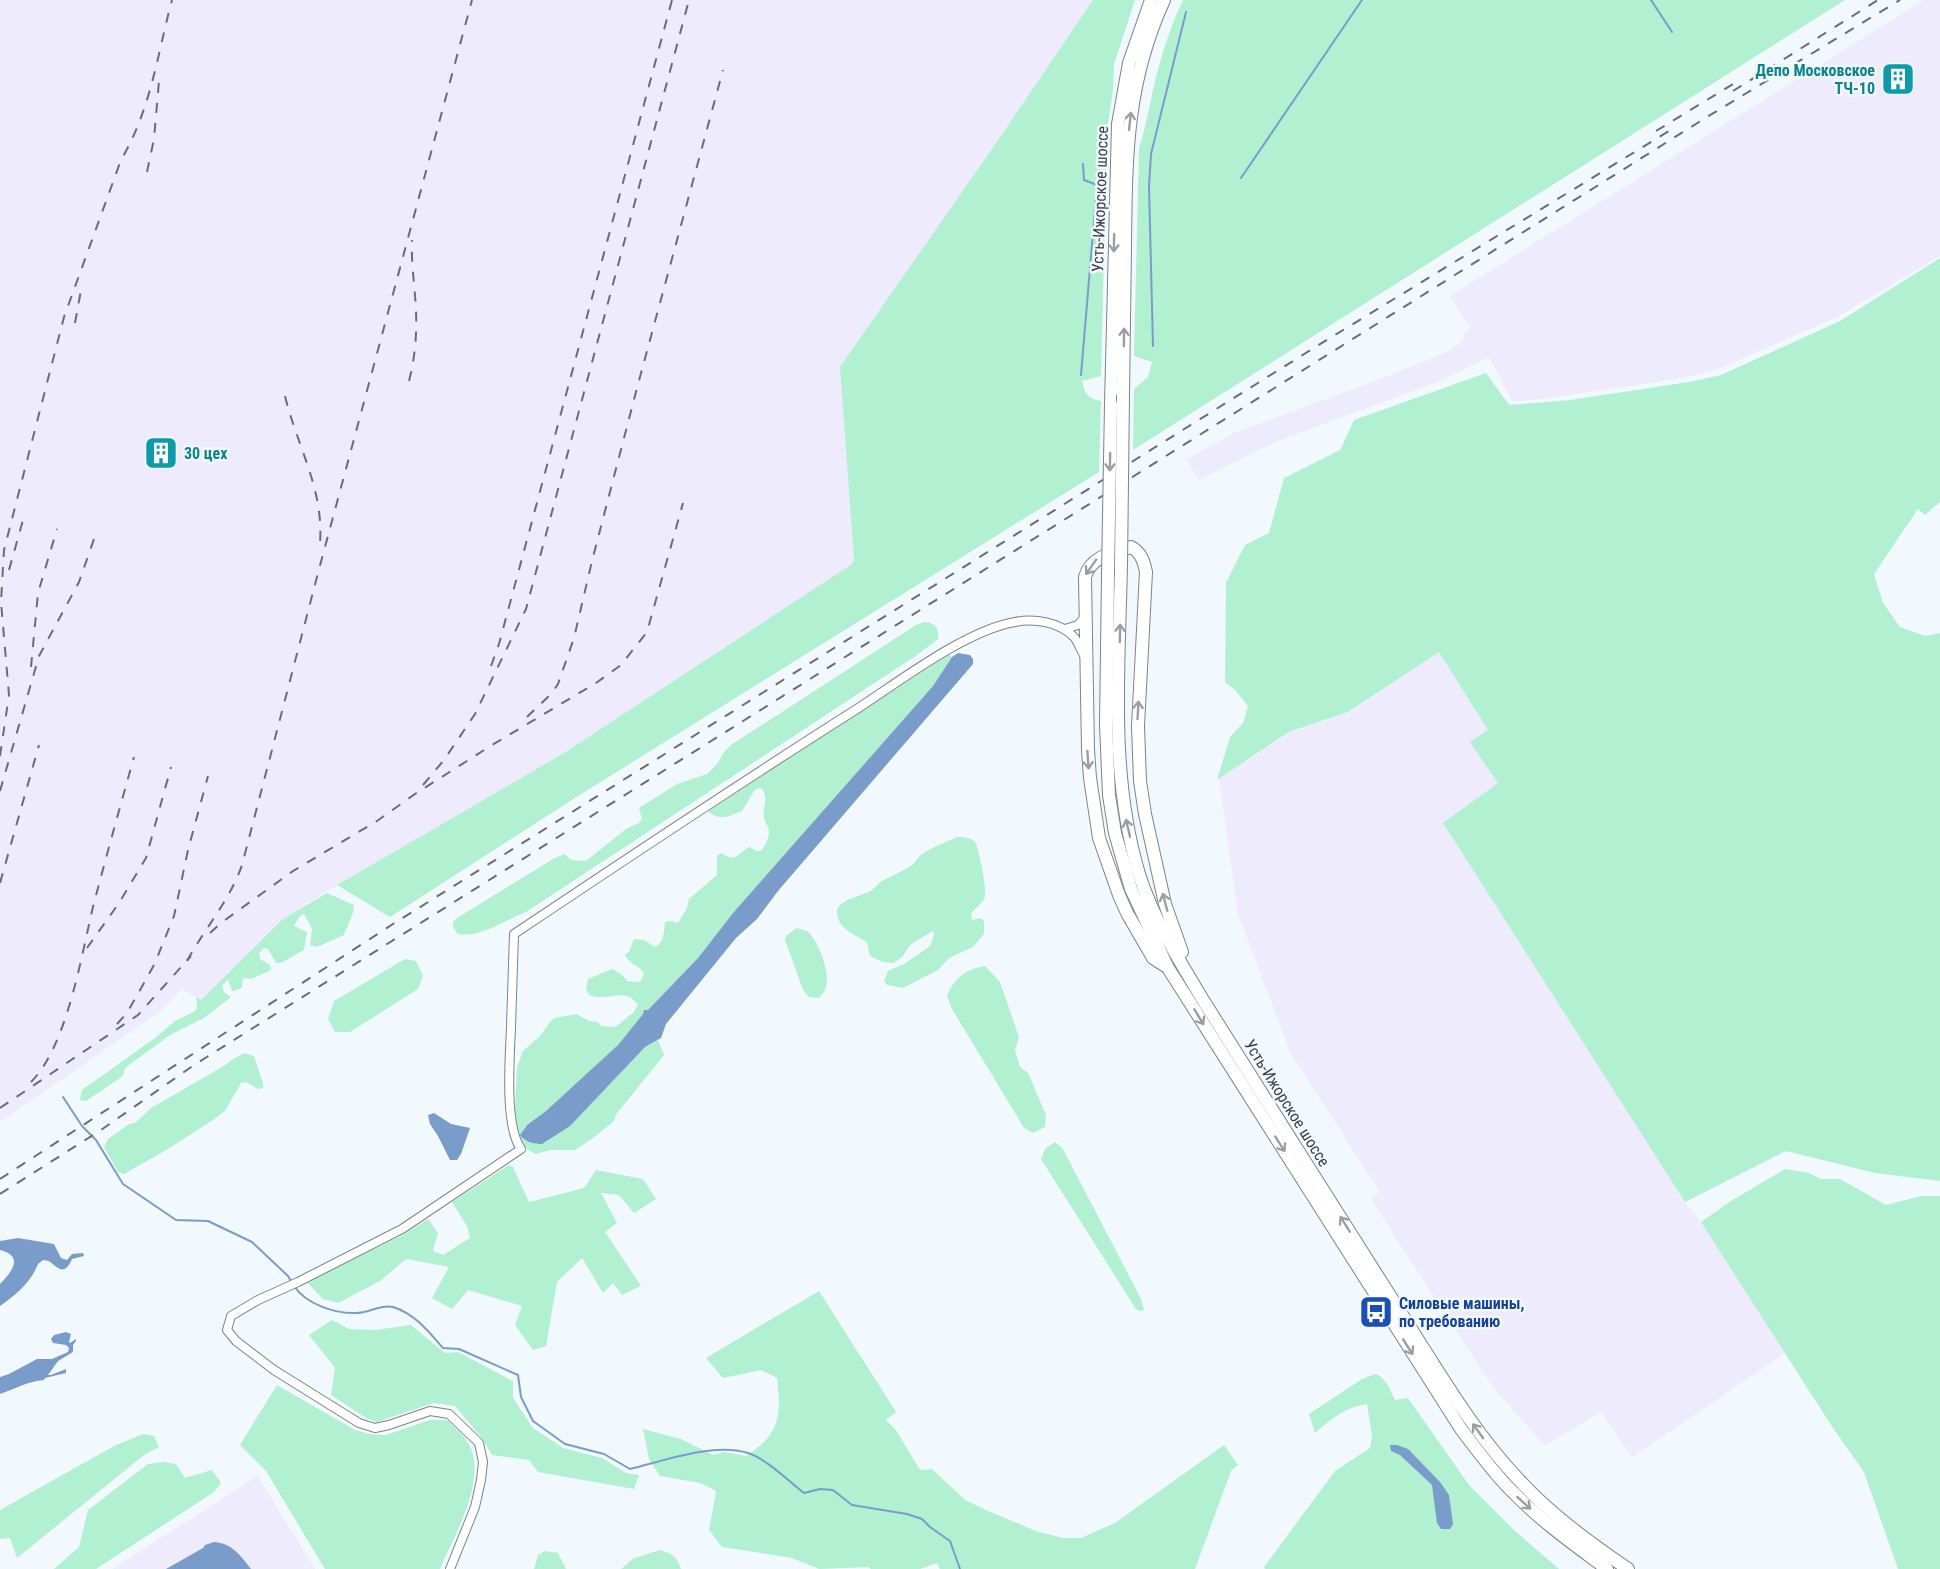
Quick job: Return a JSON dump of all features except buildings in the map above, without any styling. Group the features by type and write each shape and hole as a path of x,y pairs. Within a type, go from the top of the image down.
{"street":[{"name":"Усть-Ижорское шоссе","path":"1151,0 1129,63 1118,124 1111,404 1106,724 1109,795 1115,833 1131,889 1168,968 1449,1412 1513,1493 1558,1533 1607,1569"},
{"name":"Усть-Ижорское шоссе","path":"1164,0 1140,65 1133,96 1126,164 1118,733 1125,816 1140,876 1169,941 1190,978 1437,1369 1484,1439 1520,1482 1542,1503 1628,1569"},
{"path":"1168,968 1153,958 1119,895 1099,838 1090,778 1084,577 1087,568 1098,558 1131,547 1136,549 1144,562 1146,572 1138,726 1140,781 1165,904 1190,978"},
{"path":"1065,629 1078,625 1085,617"},
{"path":"450,1569 475,1507 482,1480 483,1462 479,1443 449,1414 430,1411 375,1428 359,1423 274,1370 236,1341 227,1330 231,1316 249,1304 298,1282 402,1229 521,1149 513,1128 509,1097 514,934 733,788 949,650 996,626 1017,621 1035,621 1065,629 1076,639 1086,659"}],"shaded area":[{"path":"0,0 1093,0 992,149 852,564 564,753 283,919 201,1000 182,989 161,1011 0,1122"},
{"path":"1924,0 1940,0 1940,256 1839,316 1716,370 1688,377 1513,402 1489,357 1440,381 1275,442 1198,480 1187,459 1234,433 1449,351 1465,339 1463,334 1471,329 1450,296"},
{"path":"1439,652 1488,730 1498,784 1443,823 1685,1202 1701,1222 1787,1352 1632,1457 1601,1412 1545,1446 1492,1386 1381,1215 1371,1198 1380,1192 1290,1052 1238,914 1219,779 1289,733 1349,712"},
{"path":"258,1476 315,1569 112,1569"}],"green space":[{"path":"1093,0 1135,0 1114,64 1107,131 1101,376 1082,381 1087,395 1101,401 1099,472 578,796 390,917 337,885 564,753 852,564 854,559 840,367"},
{"path":"1183,0 1845,0 1133,450 1134,389 1148,377 1152,362 1134,356 1139,148 1161,58"},
{"path":"1940,258 1940,502 1925,515 1918,509 1874,574 1883,603 1900,627 1925,636 1940,633 1940,1181 1875,1173 1786,1151 1685,1202 1443,823 1498,783 1470,742 1488,730 1439,652 1348,712 1289,732 1217,780 1230,737 1243,723 1248,706 1225,682 1226,583 1245,545 1269,533 1284,478 1340,450 1354,420 1486,373 1509,405 1570,400 1721,375 1840,321"},
{"path":"924,622 936,627 938,639 917,655 526,912 493,928 467,935 458,934 453,927 453,922 457,918 553,859 564,854 572,860 586,861 626,829 639,823 642,819 639,808 677,784 707,774 731,745"},
{"path":"949,653 952,657 933,686 733,913 698,958 648,1010 644,1010 618,1045 546,1111 524,1127 523,1139 537,1144 546,1142 645,1047 658,1040 664,1055 617,1113 614,1121 575,1150 550,1150 536,1154 527,1149 519,1140 515,1111 517,1067 523,1051 555,1018 577,1014 589,1021 598,1022 601,1026 615,1027 633,1013 638,1005 627,996 596,997 589,995 586,988 588,979 612,969 627,981 640,982 644,974 625,954 629,952 634,939 644,940 655,947 658,945 663,936 665,922 678,923 687,908 689,899 717,875 717,856 721,853 734,857 749,847 761,851 765,844 769,832 764,818 765,796 762,789 758,788 754,791 742,811 720,817 708,811 942,654"},
{"path":"957,837 973,840 979,852 985,897 971,915 972,920 980,918 984,921 984,934 973,947 949,958 938,970 903,988 887,985 884,981 888,971 904,964 930,946 934,936 933,931 911,944 902,957 893,963 883,962 870,956 867,942 843,926 837,916 837,910 842,903 872,890 881,882 912,865 927,851"},
{"path":"327,893 354,905 344,935 317,947 310,945 312,929 304,914 299,917 294,926 307,932 304,950 281,963 276,963 268,949 264,948 259,953 260,959 270,965 271,970 251,979 243,978 242,987 237,990 232,991 228,979 222,986 224,992 231,997 204,1018 170,1035 125,1068 123,1076 86,1101 80,1100 82,1090 175,1021 195,1011 196,997 201,1000 283,919"},
{"path":"797,928 807,931 812,936 826,968 827,984 819,998 809,997 803,990 785,940 786,936"},
{"path":"405,959 416,961 423,976 418,989 350,1032 335,1032 328,1019 334,1001"},
{"path":"985,966 1000,982 1019,1037 1015,1050 1020,1067 1028,1073 1046,1115 1045,1127 1033,1133 1024,1128 952,1009 947,996 953,984 962,975 972,969"},
{"path":"244,1053 254,1056 263,1088 258,1089 246,1082 241,1083 225,1111 213,1120 124,1174 118,1172 104,1147 108,1139 129,1124 135,1123 151,1108"},
{"path":"1055,1142 1063,1149 1141,1299 1144,1310 1136,1309 1041,1159 1045,1149"},
{"path":"509,1165 513,1167 529,1202 584,1188 596,1170 643,1179 656,1199 634,1213 619,1195 601,1193 617,1223 605,1232 641,1286 622,1295 613,1283 603,1293 582,1258 557,1282 546,1346 533,1350 515,1325 522,1306 468,1290 452,1309 432,1298 449,1267 406,1259 380,1281 338,1303 323,1299 307,1282 403,1235 428,1219 438,1233 433,1251 443,1255 470,1238 467,1226 452,1202"},
{"path":"1785,1169 1809,1173 1821,1179 1840,1179 1886,1205 1921,1196 1940,1196 1940,1569 1898,1569 1864,1472 1831,1425 1701,1222"},
{"path":"819,1291 896,1412 886,1420 896,1430 920,1470 932,1469 965,1500 1036,1531 1063,1538 1081,1538 1115,1523 1224,1445 1238,1465 1231,1471 1195,1569 940,1569 937,1563 920,1569 871,1569 868,1567 819,1569 792,1558 722,1547 709,1530 716,1491 700,1483 660,1476 649,1459 643,1429 681,1439 713,1455 724,1452 746,1456 757,1448 772,1432 776,1424 779,1404 777,1378 761,1370 723,1378 706,1358"},
{"path":"332,1320 349,1329 375,1330 411,1325 445,1353 458,1352 513,1381 513,1398 533,1428 563,1448 602,1458 626,1473 639,1475 634,1489 538,1472 529,1460 492,1455 482,1438 455,1406 434,1403 377,1422 366,1418 331,1395 335,1368 309,1335"},
{"path":"1375,1374 1385,1381 1395,1400 1408,1398 1469,1485 1514,1530 1559,1569 1265,1569 1264,1567 1335,1471 1370,1448 1372,1436 1367,1404 1345,1411 1315,1433 1309,1414 1362,1379"},
{"path":"277,1385 355,1430 386,1435 430,1420 447,1420 464,1437 471,1449 474,1478 466,1510 440,1569 325,1569 266,1471 240,1445"},
{"path":"143,1434 154,1436 159,1447 144,1455 17,1558 10,1538 0,1539 0,1510 114,1446"},
{"path":"163,1462 176,1464 185,1478 212,1470 221,1483 214,1492 96,1569 54,1569 79,1547 88,1510 148,1464"},
{"path":"660,1550 674,1556 681,1569 621,1569 634,1558"},
{"path":"545,1551 558,1553 566,1569 534,1569 538,1555"}],"water":[{"path":"958,653 970,655 973,664 778,891 757,919 736,938 666,1024 661,1038 645,1047 570,1126 542,1144 524,1139 520,1135 527,1125 546,1111 618,1045 644,1010 648,1010 698,958 733,913 933,686 952,657"},
{"path":"434,1113 451,1124 470,1128 457,1160 450,1160 430,1124 428,1115"},
{"path":"18,1238 54,1244 61,1258 67,1260 72,1254 83,1253 84,1256 72,1259 65,1269 43,1260 22,1288 0,1306 0,1284 14,1265 14,1260 8,1253 0,1250 0,1241"},
{"path":"66,1332 71,1334 70,1343 76,1339 73,1352 58,1361 48,1375 66,1369 66,1373 0,1394 0,1377 37,1359 52,1359 68,1352 69,1348 66,1345 53,1343 51,1339 54,1335"},
{"path":"1390,1445 1408,1449 1440,1482 1449,1495 1453,1524 1450,1529 1441,1529 1437,1523 1432,1485 1400,1455 1391,1451"},
{"path":"214,1542 231,1548 251,1569 166,1569 205,1545"}],"waterway":[{"path":"1241,178 1362,0"},
{"path":"1651,0 1672,32"},
{"path":"1153,346 1149,186 1151,154 1186,12"},
{"path":"1081,375 1097,185 1084,180 1083,164"},
{"path":"63,1097 82,1126 96,1140 123,1184 176,1220 208,1221 252,1242 291,1281"},
{"path":"294,1286 313,1303 330,1310 361,1313 389,1306 401,1310 421,1324 443,1348 459,1349 518,1375 521,1397 533,1421 565,1444 604,1454 630,1469 704,1451 735,1450 748,1453 769,1465 804,1493 820,1489 833,1490 852,1505 907,1514 922,1519 950,1541 960,1569"}],"railway":[{"path":"0,756 9,695 1,602 4,550 64,317 121,160 140,121 172,0"},
{"path":"187,961 224,902 242,865 472,0"},
{"path":"491,666 499,644 672,0"},
{"path":"423,785 444,760 475,714 526,609 689,0"},
{"path":"1733,91 1878,0"},
{"path":"0,1194 101,1130 194,1065 1707,117 1900,0"},
{"path":"527,717 558,684 574,638 637,388 723,70"},
{"path":"147,172 154,139 159,81"},
{"path":"1656,131 1738,81"},
{"path":"0,1179 393,924 1317,346 1669,131"},
{"path":"409,381 416,328 412,240"},
{"path":"75,323 81,290"},
{"path":"285,396 314,486 318,504 320,543"},
{"path":"210,933 293,871 377,821 415,794 596,683 621,665 647,632 683,503"},
{"path":"9,570 23,520"},
{"path":"31,667 38,593 57,529"},
{"path":"0,791 39,656 79,582 94,539"},
{"path":"0,883 39,745"},
{"path":"31,1082 44,1066 54,1046 71,1000 93,907 134,757"},
{"path":"87,948 119,903 146,858 171,767"},
{"path":"117,1024 127,1013 155,963 174,916 188,850 208,776"},
{"path":"0,1108 138,1015 191,956"}],"place":[{"name":"Депо Московское ТЧ-10","path":"1898,79"},
{"name":"30 цех","path":"161,453"},
{"name":"Силовые машины, по требованию","path":"1376,1312"}]}
